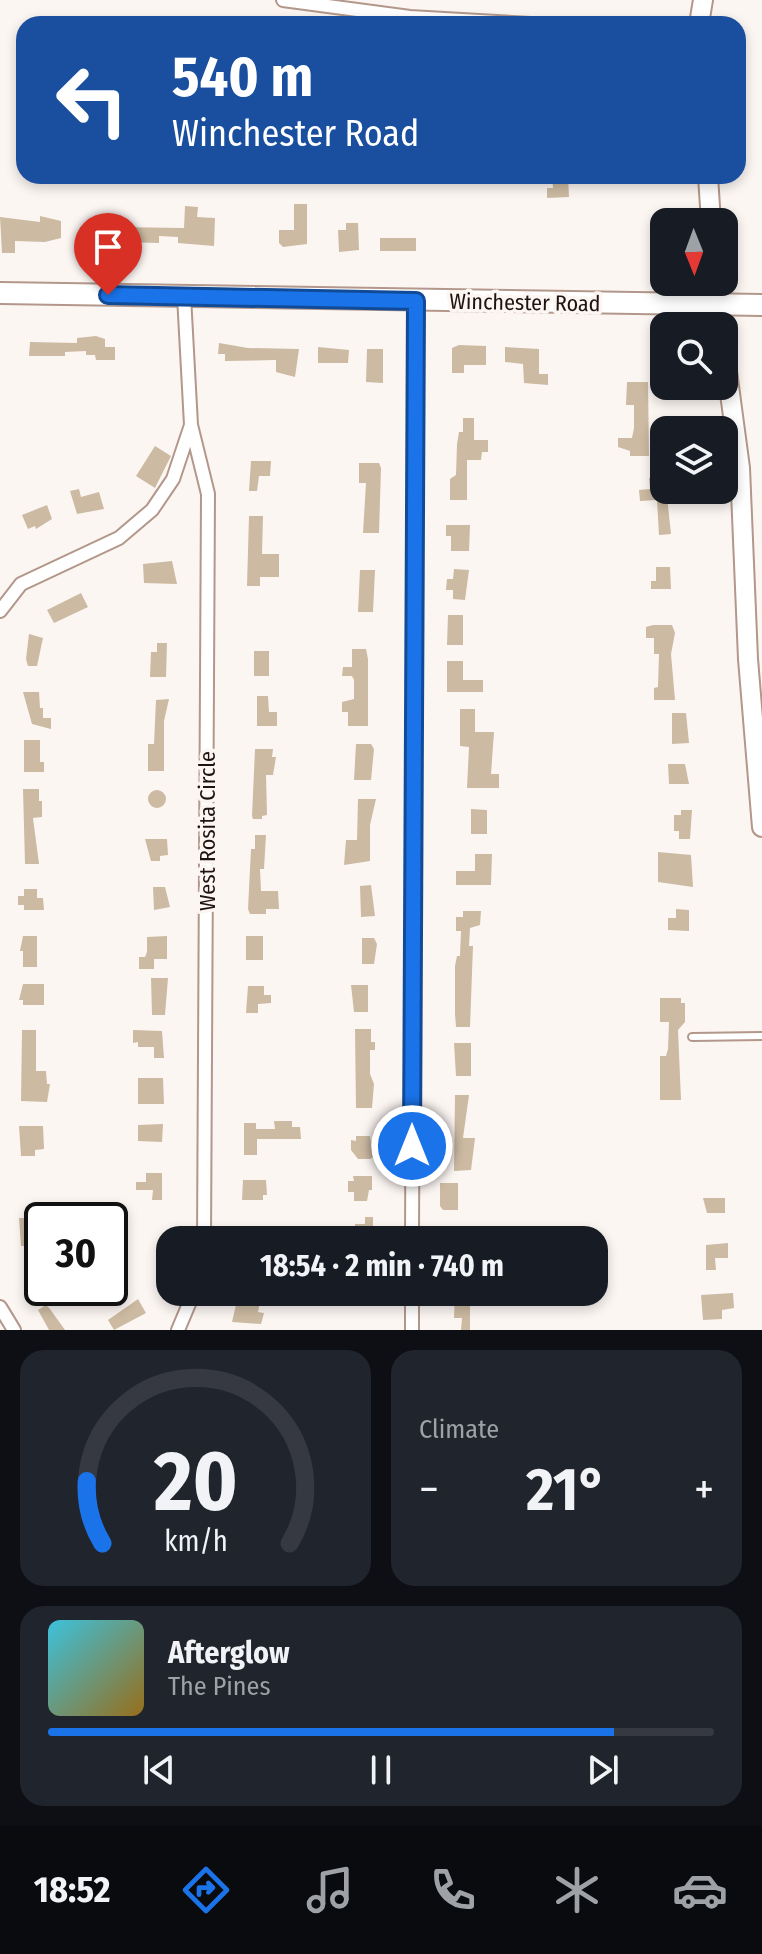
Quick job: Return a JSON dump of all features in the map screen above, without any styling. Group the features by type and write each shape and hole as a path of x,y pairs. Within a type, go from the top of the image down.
{"main road":[{"name":"Winchester Road","path":"0,293 762,305"}],"street":[{"path":"283,0 403,16"},
{"path":"709,184 710,208"},
{"path":"0,611 21,584 119,538 152,510 173,479 191,425 184,296"},
{"path":"717,296 719,312"},
{"path":"412,1226 416,301"},
{"path":"731,400 740,468 748,659 762,827"},
{"name":"West Rosita Circle","path":"191,425 208,494 204,1226"},
{"path":"178,1330 188,1306"},
{"path":"412,1306 412,1330"},
{"path":"0,1307 14,1330"}],"lane":[{"path":"692,1037 762,1036"}],"building":[{"path":"553,184 568,184 569,197 547,198 547,188 553,188"},
{"path":"294,204 307,204 307,244 283,247 279,243 279,230 294,230"},
{"path":"185,206 198,207 197,217 215,218 214,246 178,243 178,237 159,236 159,243 80,241 80,227 117,224 117,227 184,228"},
{"path":"40,216 61,221 61,238 45,242 15,241 15,253 2,253 0,217 40,222"},
{"path":"346,223 358,223 359,250 339,252 338,230 346,230"},
{"path":"380,238 416,238 416,251 380,251"},
{"path":"96,336 105,339 105,347 115,347 115,360 96,360 95,355 86,355 86,351 65,352 65,356 29,356 30,342 77,343 77,338"},
{"path":"219,343 248,348 299,349 295,377 276,372 276,360 225,361 225,354 218,354"},
{"path":"459,345 486,346 486,365 464,365 464,373 452,373 452,348"},
{"path":"318,347 349,350 348,363 318,363"},
{"path":"505,347 539,349 539,374 548,374 548,385 524,383 523,364 505,362"},
{"path":"367,349 383,349 383,383 366,382"},
{"path":"627,382 648,382 649,456 630,456 630,451 618,447 618,438 632,438 634,428 634,405 626,405"},
{"path":"463,418 474,418 474,440 488,440 488,452 482,452 481,460 467,460 467,500 450,500 450,479 456,475 457,444 459,432 463,432"},
{"path":"155,446 171,456 155,488 136,476"},
{"path":"251,461 271,461 270,476 259,476 257,491 249,491"},
{"path":"359,463 379,463 381,468 379,533 363,533 366,483 359,483"},
{"path":"79,489 81,497 99,492 104,509 77,514 70,491"},
{"path":"650,489 650,500 640,501 639,490"},
{"path":"657,504 668,504 671,534 659,535"},
{"path":"47,505 52,519 36,529 35,526 28,529 22,515"},
{"path":"249,516 263,516 262,554 279,554 279,577 260,577 260,586 247,586"},
{"path":"446,525 470,525 469,551 451,551 451,536 446,536"},
{"path":"172,561 177,584 144,583 143,564"},
{"path":"656,567 670,567 671,589 651,589 651,581 656,581"},
{"path":"454,569 469,570 465,600 453,599 453,590 446,590 447,579 453,579"},
{"path":"360,570 375,570 373,612 358,612"},
{"path":"81,593 88,607 54,623 47,610"},
{"path":"448,615 463,615 463,645 447,645"},
{"path":"672,625 675,633 671,654 675,700 654,700 654,688 658,687 659,654 654,654 654,638 646,638 646,627"},
{"path":"29,634 43,638 37,666 28,666 26,659"},
{"path":"157,643 167,643 166,677 150,677 151,652 157,652"},
{"path":"352,649 366,649 368,726 348,726 348,712 342,712 342,702 354,699 352,676 342,676 343,667 352,667"},
{"path":"254,651 269,651 269,676 254,676"},
{"path":"447,661 463,661 463,680 483,680 483,692 447,692"},
{"path":"23,692 39,692 43,718 51,718 51,729 32,724"},
{"path":"257,696 268,696 269,712 277,712 277,726 257,726"},
{"path":"169,699 164,721 164,771 148,771 148,744 154,744 156,700"},
{"path":"460,709 475,709 475,732 494,732 491,774 499,774 499,788 467,788 469,747 460,746"},
{"path":"672,713 686,713 689,743 672,744"},
{"path":"24,740 40,740 40,762 44,762 44,772 24,772"},
{"path":"356,744 371,744 374,749 371,780 354,780"},
{"path":"255,749 273,749 272,757 276,757 273,775 266,775 267,815 262,819 253,819 252,816"},
{"path":"668,764 685,764 689,784 669,784"},
{"path":"23,789 39,789 39,801 42,801 42,817 33,818 39,864 25,864"},
{"path":"153,790 161,790 166,799 164,806 153,808 148,803 148,795"},
{"path":"358,799 376,799 370,825 370,861 344,865 346,840 357,840"},
{"path":"471,809 487,810 487,834 471,834"},
{"path":"681,810 692,810 690,839 679,839 679,831 674,831 674,815 681,815"},
{"path":"255,835 266,835 264,869 260,869 261,891 278,891 279,909 266,909 266,914 250,914 248,909 251,849 255,849"},
{"path":"145,839 167,839 168,855 160,856 160,861 151,861"},
{"path":"658,852 691,855 693,887 658,882"},
{"path":"475,854 492,854 491,885 456,885 456,871 475,871"},
{"path":"371,885 375,916 361,917 360,886"},
{"path":"153,887 165,887 170,907 154,910"},
{"path":"24,889 37,889 37,898 43,898 44,910 24,910 24,905 18,905 18,896 24,896"},
{"path":"676,909 689,910 689,931 668,930 668,918 676,918"},
{"path":"463,911 481,911 480,925 470,928 469,946 473,946 470,1027 456,1027 455,966 457,956 460,956 461,931 456,931 456,917 463,917"},
{"path":"23,936 37,936 37,967 23,967 23,951 20,951"},
{"path":"167,936 167,959 154,959 154,969 139,969 139,957 145,957 147,952 147,937"},
{"path":"246,936 263,936 263,960 246,960"},
{"path":"362,938 374,938 377,944 374,964 362,964"},
{"path":"151,978 168,978 165,1015 152,1015"},
{"path":"23,984 44,984 44,1005 23,1005 23,1000 19,1000"},
{"path":"351,985 368,985 368,1012 354,1012"},
{"path":"248,986 264,986 264,995 271,995 271,1003 258,1004 258,1013 246,1013"},
{"path":"660,998 681,998 681,1003 685,1003 685,1022 678,1030 681,1100 660,1100 660,1056 666,1056 668,1049 669,1022 660,1022"},
{"path":"355,1029 371,1029 371,1042 375,1042 375,1050 370,1050 370,1074 374,1084 372,1108 356,1108"},
{"path":"22,1030 36,1030 36,1071 46,1071 47,1084 50,1084 47,1102 21,1101"},
{"path":"133,1030 162,1031 164,1058 154,1058 154,1047 138,1047 138,1042 133,1043"},
{"path":"454,1043 471,1043 471,1076 456,1076"},
{"path":"138,1078 163,1078 164,1104 138,1104"},
{"path":"455,1095 469,1095 463,1138 475,1138 471,1170 454,1171"},
{"path":"274,1121 292,1121 292,1127 300,1127 301,1139 257,1139 257,1155 244,1155 244,1123 256,1123 256,1129 275,1129"},
{"path":"163,1124 162,1142 138,1141 138,1125"},
{"path":"19,1126 43,1126 44,1149 35,1150 35,1156 21,1156"},
{"path":"356,1136 370,1136 373,1157 358,1159 351,1150 351,1140 356,1141"},
{"path":"146,1173 162,1173 162,1200 152,1200 153,1190 136,1190 136,1182 146,1182"},
{"path":"353,1176 372,1176 372,1190 369,1190 367,1201 354,1201 354,1192 348,1192 348,1181 354,1181"},
{"path":"243,1180 266,1180 267,1195 263,1195 263,1200 242,1200"},
{"path":"440,1183 458,1183 458,1210 443,1210 440,1206"},
{"path":"703,1198 725,1198 725,1213 707,1213"},
{"path":"365,1217 373,1217 373,1226 355,1226 365,1224"},
{"path":"19,1218 24,1218 24,1246 21,1246"},
{"path":"728,1243 728,1258 715,1258 716,1270 706,1270 706,1245"},
{"path":"733,1293 734,1308 722,1310 722,1319 703,1320 701,1295"},
{"path":"138,1299 146,1313 114,1330 108,1320"},
{"path":"47,1306 65,1330 49,1330 38,1310"},
{"path":"236,1306 259,1306 258,1312 264,1313 261,1324 232,1322"},
{"path":"454,1306 470,1306 470,1330 461,1330 462,1318 454,1318"}],"route":[{"path":"108,295 416,301 412,1146"}]}
